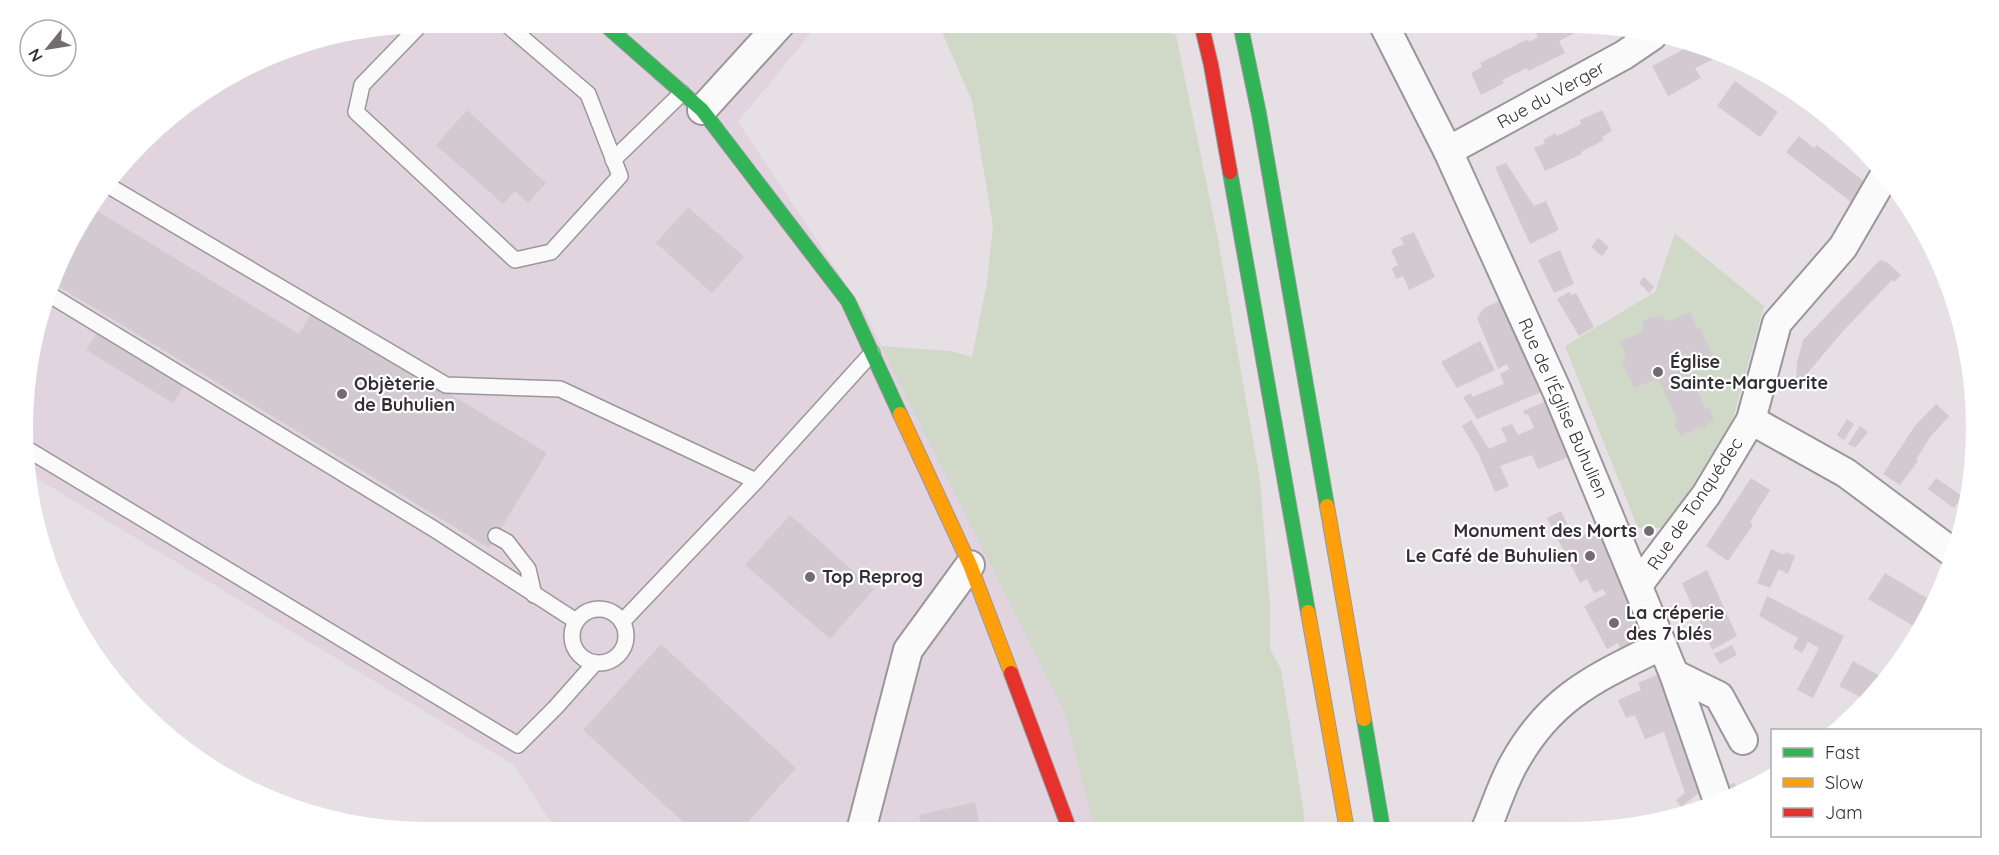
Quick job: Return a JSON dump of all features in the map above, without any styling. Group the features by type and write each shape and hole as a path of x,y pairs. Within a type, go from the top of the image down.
{"main road":[{"path":"615,33 692,101 848,301 970,565 1067,822"},
{"path":"1204,33 1346,822"},
{"path":"1242,33 1259,114 1382,822"},
{"path":"1325,710 1329,808"}],"street":[{"path":"692,101 769,33"},
{"name":"Rue de l'Église Buhulien","path":"1389,33 1448,151 1557,391 1674,674 1716,794"},
{"name":"Rue du Verger","path":"1448,151 1623,55 1645,40"},
{"name":"Rue de Tonquédec","path":"1638,585 1706,495 1751,420 1777,323 1843,247 1880,183"},
{"path":"1751,420 1846,473 1947,548"},
{"path":"863,822 908,650 970,565"},
{"path":"1489,822 1512,766 1533,732 1558,704 1580,688 1662,645"},
{"path":"1674,674 1719,696 1743,741"}],"lane":[{"path":"412,34 362,85 356,112 515,260 551,252 620,176 588,94 518,33"},
{"path":"613,160 692,101"},
{"path":"114,189 446,385 560,389 756,481"},
{"path":"55,298 434,529 576,621"},
{"path":"622,622 756,481 872,353"},
{"path":"34,453 518,745 595,663"},
{"path":"496,536 507,542 528,569 534,595"},
{"path":"603,609 617,616 622,622 626,639 618,655 611,660 595,663 586,660 574,647 571,638 576,621 588,611 603,609"}],"shaded area":[{"path":"428,33 811,33 738,122 864,311 1064,712 1093,822 551,822 514,765 36,478 33,428 36,376 46,325 63,277 99,208 131,167 167,131 208,99 230,86 277,63 325,46 376,36"}],"green space":[{"path":"942,33 1169,33 1176,35 1217,234 1260,480 1270,606 1270,649 1281,669 1304,822 1093,822 1064,712 881,346 950,351 972,357 987,282 993,226 972,101"},
{"path":"1675,233 1764,306 1732,422 1666,528 1638,528 1565,346 1655,292"}],"building":[{"path":"1536,33 1574,33 1559,41 1565,53 1528,71 1527,68 1502,80 1504,83 1481,95 1471,73 1482,67 1480,63 1528,39 1529,42 1538,37"},
{"path":"1684,49 1713,59 1695,68 1701,78 1668,96 1652,66"},
{"path":"1735,81 1778,112 1760,137 1717,106"},
{"path":"467,110 546,183 528,203 515,191 503,204 436,145"},
{"path":"1602,110 1612,131 1602,137 1604,140 1581,152 1582,154 1545,171 1534,148 1545,143 1543,140 1555,133 1557,136 1581,124 1580,120"},
{"path":"1799,136 1814,148 1817,145 1865,182 1851,202 1786,152"},
{"path":"1506,163 1534,206 1546,201 1559,230 1530,244 1495,167"},
{"path":"688,207 744,257 712,293 656,243"},
{"name":"Objèterie de Buhulien","path":"97,211 299,334 313,311 547,453 489,548 59,287 74,253"},
{"path":"1414,232 1435,277 1409,290 1403,276 1396,279 1392,268 1398,265 1391,250 1404,244 1400,238"},
{"path":"1598,238 1609,247 1602,256 1591,247"},
{"path":"1560,250 1574,284 1554,293 1538,260"},
{"path":"1880,260 1887,262 1901,275 1894,282 1892,280 1844,330 1805,376 1803,386 1796,379 1797,363 1803,340"},
{"path":"1644,277 1654,287 1649,293 1639,283"},
{"path":"1569,292 1572,295 1576,293 1594,327 1579,336 1557,299"},
{"path":"1505,298 1544,391 1477,419 1463,397 1471,393 1472,397 1504,384 1500,374 1509,369 1507,364 1498,369 1477,318 1484,308"},
{"name":"Église Sainte-Marguerite","path":"1690,312 1712,355 1687,366 1705,409 1709,407 1714,421 1706,424 1704,428 1703,426 1692,430 1693,433 1690,434 1689,431 1680,436 1674,423 1678,421 1658,378 1634,388 1622,360 1627,358 1620,342 1642,332 1644,320 1659,315 1669,321"},
{"path":"97,333 184,386 173,403 86,350"},
{"path":"1480,341 1495,370 1457,388 1441,362"},
{"path":"1548,400 1571,456 1538,469 1532,455 1500,466 1509,486 1495,492 1478,453 1462,426 1471,420 1489,449 1507,441 1501,428 1512,424 1518,435 1534,428 1528,414 1525,415 1523,411"},
{"path":"1936,404 1949,416 1930,437 1916,460 1918,461 1900,485 1883,474 1915,426"},
{"path":"1847,419 1854,424 1844,440 1837,435"},
{"path":"1860,426 1868,432 1855,448 1848,444"},
{"path":"1751,478 1770,490 1750,522 1753,525 1728,561 1706,546"},
{"path":"1936,478 1960,495 1959,501 1954,508 1928,489"},
{"path":"1561,511 1575,540 1600,526 1635,606 1628,609 1641,638 1620,648 1618,643 1607,649 1584,606 1606,594 1603,589 1594,593 1587,579 1580,583 1547,518"},
{"name":"Top Reprog","path":"790,515 874,589 830,639 745,565"},
{"path":"1771,549 1784,555 1786,552 1795,556 1788,574 1779,569 1770,588 1757,583"},
{"path":"1707,570 1737,636 1712,650 1682,583"},
{"path":"1885,573 1927,598 1913,626 1868,599"},
{"path":"1767,596 1844,636 1813,698 1797,690 1819,648 1808,642 1802,653 1793,648 1798,638 1759,616"},
{"path":"661,644 796,768 748,822 683,822 583,730"},
{"path":"1732,645 1737,655 1720,664 1714,654"},
{"path":"1853,661 1878,675 1859,697 1839,686"},
{"path":"1661,673 1705,788 1682,806 1676,800 1685,793 1664,732 1645,739 1635,715 1626,718 1618,700 1641,690 1638,683"},
{"path":"975,802 979,822 921,822 919,815"}],"traffic: fast":[{"path":"614,33 702,110 848,301 900,414"},
{"path":"1242,33 1259,114 1327,506"},
{"path":"1230,172 1308,612"},
{"path":"1364,719 1382,822"}],"traffic: slow":[{"path":"900,414 970,565 1011,673"},
{"path":"1327,506 1364,719"},
{"path":"1308,612 1346,822"}],"traffic: jam":[{"path":"1203,33 1230,172"},
{"path":"1011,673 1067,822"}],"place":[{"name":"Église Sainte-Marguerite","path":"1658,372"},
{"name":"Objèterie de Buhulien","path":"342,394"},
{"name":"Monument des Morts","path":"1649,531"},
{"name":"Le Café de Buhulien","path":"1590,556"},
{"name":"Top Reprog","path":"810,577"},
{"name":"La créperie des 7 blés","path":"1614,623"}]}
